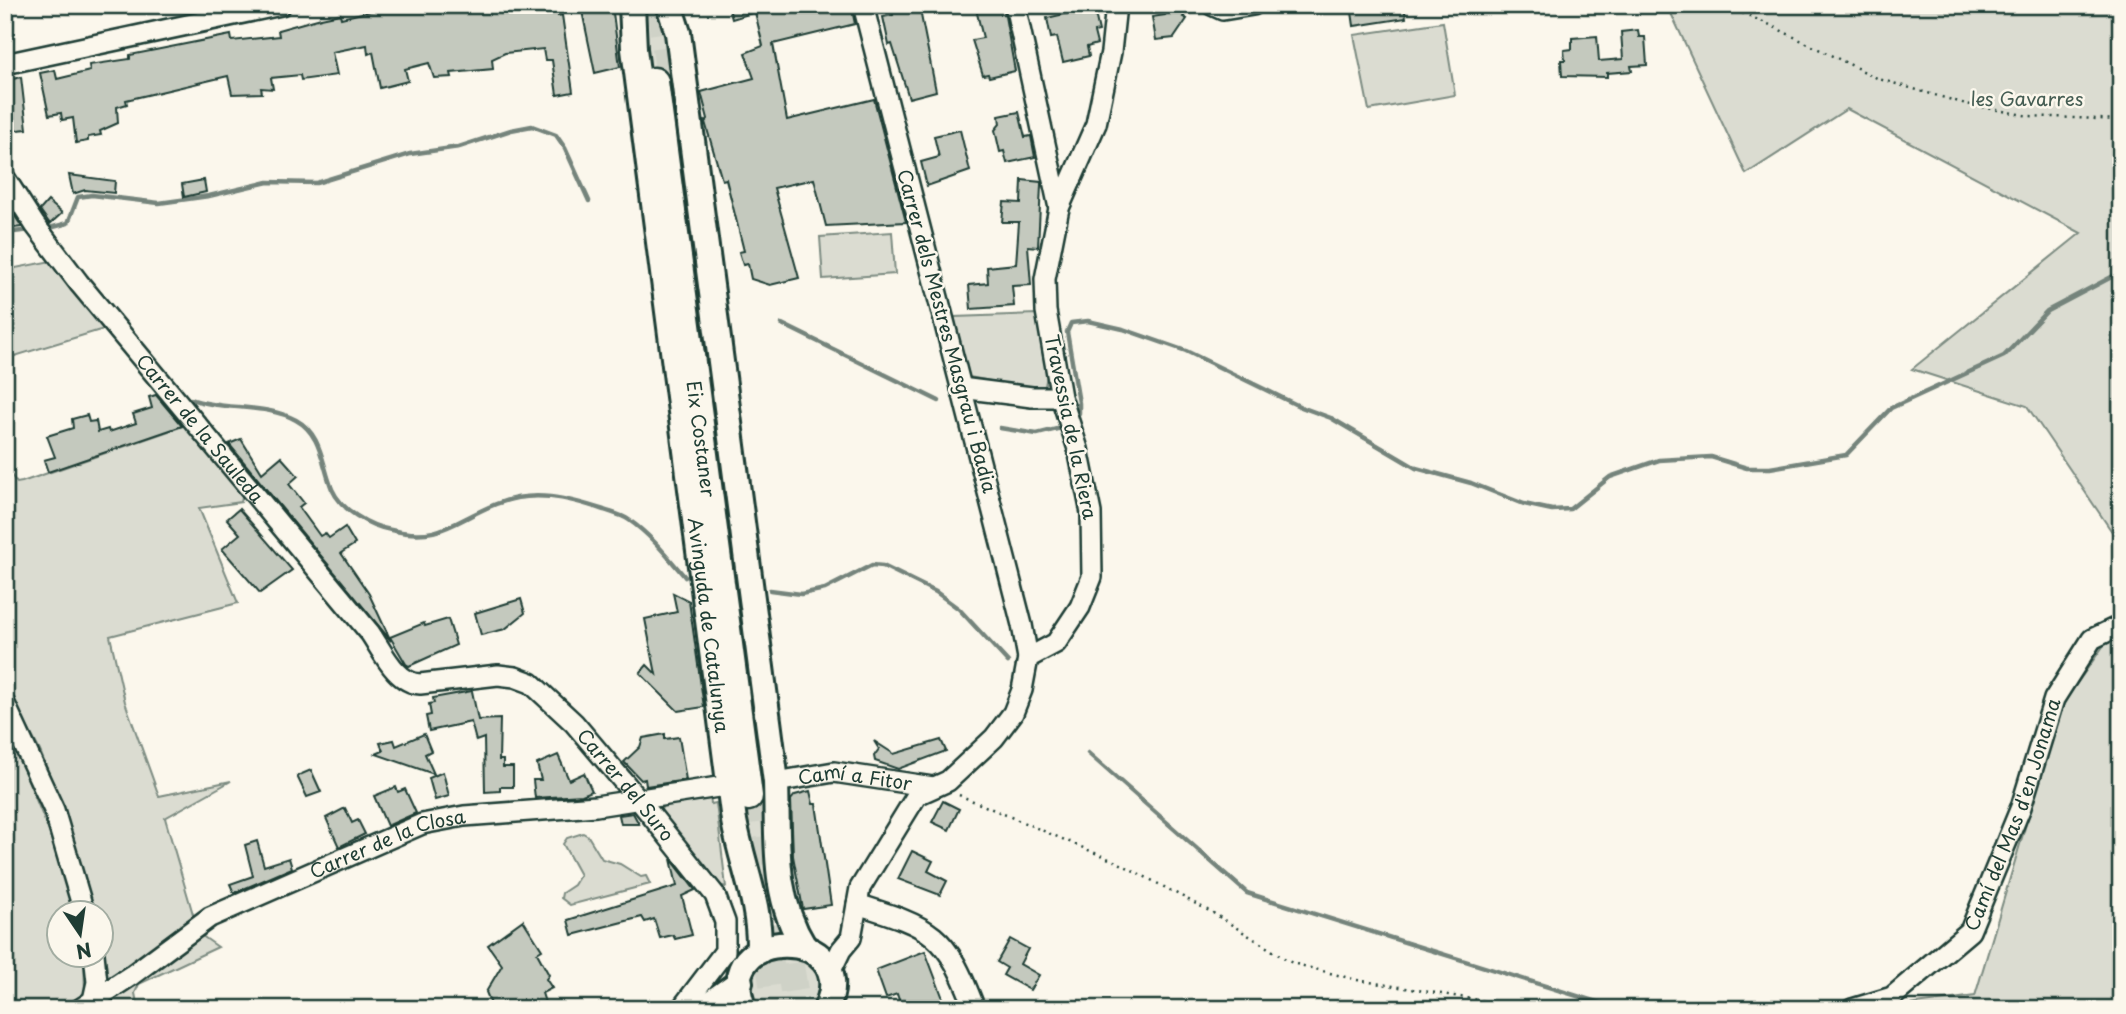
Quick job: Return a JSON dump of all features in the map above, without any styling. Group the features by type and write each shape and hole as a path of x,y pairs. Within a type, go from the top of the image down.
{"highway":[{"name":"Eix Costaner","path":"662,83 754,788"}],"main road":[{"name":"Avinguda de Catalunya","path":"632,5 634,49 754,788 789,923 807,949 822,961 829,975"},
{"name":"Avinguda de Catalunya","path":"669,5 678,33 754,788 740,853 759,913 759,951"},
{"path":"744,1009 740,982 748,962 759,951 785,943 807,949"},
{"path":"826,1009 830,995 829,975"},
{"path":"702,1009 740,982"}],"street":[{"name":"Carrer dels Mestres Masgrau i Badia","path":"863,5 1023,625 1028,658"},
{"path":"1015,5 1059,208"},
{"name":"Travessia de la Riera","path":"1028,658 1056,643 1084,601 1092,577 1091,513 1046,311 1045,279 1059,208 1096,124 1111,52 1116,5"},
{"path":"1212,5 1223,10 1253,5"},
{"path":"5,64 270,6"},
{"path":"1050,166 1074,175"},
{"name":"Carrer de la Sauleda","path":"5,178 39,230 79,283 370,633 401,677"},
{"path":"961,388 1068,414"},
{"name":"Camí del Mas d'en Jonama","path":"1852,1009 1892,997 1970,931 2021,807 2054,699 2092,639 2121,625"},
{"path":"829,975 841,950 851,938 860,888 879,853 917,795 948,781 994,738 1018,701 1028,658"},
{"name":"Carrer del Suro","path":"401,677 409,684 499,675 531,683 574,723 639,800 715,895 724,922 725,951 681,1009"},
{"path":"5,704 54,810 80,898"},
{"name":"Camí a Fitor","path":"754,788 834,772 934,787"},
{"name":"Carrer de la Closa","path":"88,1006 210,917 422,824 449,817 754,788"},
{"path":"857,904 907,919 936,937 952,955 975,1009"},
{"path":"807,949 841,950"},
{"path":"88,1006 97,982 96,968"}],"path":[{"path":"1723,5 1891,82 1966,104 2029,116 2121,120"},
{"path":"934,787 950,790 1121,864 1213,913 1292,963 1357,980 1533,1009"}],"green space":[{"path":"641,5 663,5 677,80 648,85"},
{"name":"les Gavarres","path":"1677,5 2121,5 2121,545 2027,406 1912,369 2081,233 1847,109 1746,174 1669,9"},
{"path":"1443,22 1455,95 1369,110 1354,35"},
{"path":"892,232 895,274 823,279 820,237"},
{"path":"51,261 107,328 5,359 5,270"},
{"path":"1037,314 1047,375 1044,391 969,377 954,317"},
{"path":"186,425 243,494 241,502 199,508 238,603 110,636 125,702 159,796 231,781 165,818 195,921 105,983 104,968 116,968 116,898 90,898 62,806 40,751 5,685 5,467 17,483"},
{"path":"2121,621 2121,1009 1879,1009 1975,996 2061,706"},
{"path":"5,724 60,858 71,898 46,898 46,968 84,968 85,994 66,1009 5,1009"},
{"path":"771,791 772,892 777,918 767,919 741,796"},
{"path":"710,794 711,804 716,803 726,887 716,884 660,812 663,805"},
{"path":"583,833 588,836 602,859 620,864 641,877 646,876 650,884 570,905 561,898 562,893 574,885 580,875 563,844 567,838"},
{"path":"198,933 218,947 139,984 135,993 138,1009 101,1009 103,1003"},
{"path":"776,953 811,961 821,983 815,1009 753,1009 751,972"}],"building":[{"path":"383,5 556,5 558,16 562,15 573,92 557,95 552,60 545,60 543,49 505,53 492,59 493,69 451,73 452,77 434,78 429,63 405,69 408,81 380,88 373,52 368,54 367,45 332,52 337,75 301,80 300,75 271,78 273,89 261,88 262,93 232,94 228,76 126,100 127,104 117,107 118,123 100,131 101,135 88,137 88,141 76,143 73,118 62,120 61,113 49,115 40,73 55,70 57,79 90,71 89,65 130,59 130,55 231,35 232,41 279,36 278,30 340,14 341,18 383,8"},
{"path":"596,5 612,5 620,67 595,73 582,11 596,9"},
{"path":"728,5 851,5 855,24 773,44 787,120 874,99 906,222 826,226 814,179 774,188 799,278 770,285 751,279 748,264 743,265 739,252 744,251 726,179 722,180 705,122 708,119 701,92 754,78 745,53 763,46 755,12 732,19"},
{"path":"919,5 936,91 909,98 892,44 889,45 883,17 893,15 892,9"},
{"path":"975,5 1003,5 1015,71 989,77 988,74 983,75 972,40 983,38"},
{"path":"1093,5 1099,31 1094,32 1097,44 1087,47 1089,56 1063,62 1057,37 1051,38 1047,18 1073,12 1072,7"},
{"path":"1173,5 1193,5 1183,17 1187,19 1174,38 1156,40 1152,17 1165,15"},
{"path":"1351,5 1404,5 1406,18 1354,26"},
{"path":"1638,30 1639,37 1645,37 1647,65 1631,66 1632,71 1607,73 1607,77 1562,76 1561,60 1565,60 1564,50 1572,49 1572,38 1597,36 1599,61 1623,59 1621,32"},
{"path":"21,77 27,129 7,131 5,81"},
{"path":"1019,112 1025,137 1031,136 1035,157 1007,163 1004,151 1000,152 995,130 1000,124 999,116"},
{"path":"960,130 970,171 927,186 921,162 939,157 934,136"},
{"path":"69,175 115,181 114,193 85,190 73,194"},
{"path":"204,180 206,192 184,197 182,184"},
{"path":"1022,180 1041,182 1038,247 1028,246 1031,285 1012,286 1014,306 971,309 969,285 988,283 987,267 1016,264 1019,222 1002,222 1004,202 1021,203"},
{"path":"5,201 22,227 5,229"},
{"path":"48,201 62,213 50,224 40,210"},
{"path":"156,395 182,426 48,472 44,460 55,457 47,436 73,428 72,419 87,415 89,422 96,421 98,432 108,429 109,432 136,423 133,414 152,408 149,397"},
{"path":"241,439 262,473 281,457 298,476 289,484 304,503 299,507 320,536 325,533 329,538 345,527 355,544 341,553 369,594 391,641 229,444"},
{"path":"239,509 292,570 260,593 222,549 240,534 227,519"},
{"path":"673,593 689,601 704,707 678,711 640,673 647,665 656,674 645,619 677,612"},
{"path":"521,599 525,613 505,629 481,635 475,613"},
{"path":"448,619 456,645 409,666 406,664 390,637 424,623 425,626"},
{"path":"472,691 478,720 500,719 499,760 503,760 503,767 513,767 513,787 500,787 500,791 485,792 484,738 476,741 471,722 429,731 426,716 431,715 429,704 434,703 433,698"},
{"path":"424,734 431,751 425,754 434,774 376,754 383,751 380,743 394,740 396,746"},
{"path":"665,734 665,739 679,737 686,780 646,786 645,779 641,780 624,762 640,747 643,738"},
{"path":"941,740 946,751 898,769 875,761 874,756 879,749 874,741 894,754"},
{"path":"558,755 569,780 584,773 592,791 582,795 535,798 533,780 541,780 537,764"},
{"path":"311,770 321,792 307,797 297,776"},
{"path":"443,772 449,796 435,800 429,778"},
{"path":"396,787 398,792 405,789 416,813 387,826 374,796"},
{"path":"810,791 813,804 816,804 831,905 803,909 793,856 791,800 795,795"},
{"path":"943,801 959,809 949,830 932,822"},
{"path":"345,808 352,823 358,820 365,834 339,847 326,818"},
{"path":"633,813 639,824 621,824 619,815"},
{"path":"257,841 264,866 289,858 292,868 234,893 230,884 253,876 245,845"},
{"path":"912,851 933,861 928,871 947,881 940,895 898,879"},
{"path":"671,859 695,890 682,896 692,935 675,939 673,935 660,938 654,919 645,922 642,917 572,935 568,920 677,886"},
{"path":"523,920 542,950 537,953 549,975 546,979 552,988 542,993 547,1009 493,1009 486,992 502,965 488,945"},
{"path":"1010,939 1028,949 1020,964 1039,975 1030,990 1003,975 1007,968 997,962"},
{"path":"925,951 947,1009 902,1009 897,994 886,998 876,970"}],"waterway":[{"path":"46,229 68,223 78,197 92,195 159,203 209,196 268,182 316,183 410,154 459,147 532,126 556,135 565,148 589,201"},
{"path":"5,233 31,230"},
{"path":"1075,420 1079,413 1079,403 1067,332 1071,323 1088,321 1123,329 1186,351 1301,407 1331,418 1416,468 1471,483 1524,504 1552,510 1570,509 1610,477 1659,460 1711,457 1747,468 1770,468 1846,455 1891,408 2004,356 2047,311 2121,272"},
{"path":"782,324 939,401"},
{"path":"191,399 271,411 305,426 320,451 336,497 357,516 374,525 408,533 435,532 510,499 537,496 564,499 629,520 652,539 685,577"},
{"path":"1000,428 1037,434 1065,427"},
{"path":"770,590 801,594 825,589 872,565 883,566 936,592 959,609 1008,662"},
{"path":"1088,753 1247,893 1619,1009"}],"tunnel":[{"path":"660,5 671,83"},
{"path":"748,796 762,901"},
{"path":"783,922 797,1009"},
{"path":"769,958 777,1009"}]}
